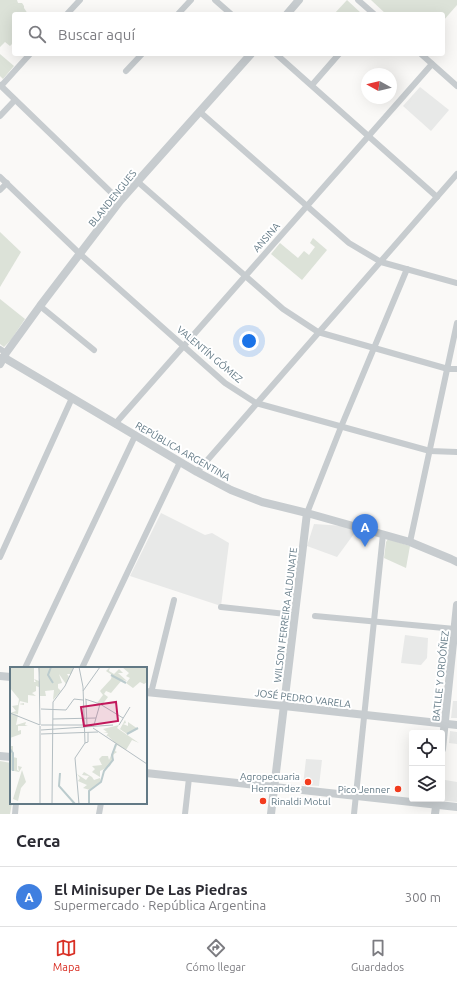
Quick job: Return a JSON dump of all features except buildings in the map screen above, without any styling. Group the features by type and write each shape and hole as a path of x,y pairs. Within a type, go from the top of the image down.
{"street":[{"path":"69,12 78,0"},
{"path":"180,12 191,0"},
{"path":"215,0 229,12"},
{"path":"289,12 299,0"},
{"path":"358,0 372,12"},
{"path":"28,56 0,86 120,202"},
{"path":"126,71 140,56"},
{"name":"BLANDENGUES","path":"2,356 120,202 249,56"},
{"path":"278,56 437,197"},
{"path":"312,85 337,56"},
{"path":"422,56 457,86"},
{"name":"ANSINA","path":"115,424 432,64"},
{"path":"0,116 15,100"},
{"path":"200,112 349,243 380,262 457,283"},
{"path":"197,472 457,174"},
{"name":"VALENTÍN GÓMEZ","path":"0,176 80,254 225,383 256,403 430,452 457,452"},
{"path":"138,182 283,309 318,332 448,369 457,369"},
{"path":"0,190 7,183"},
{"path":"306,513 407,269"},
{"path":"40,306 94,350"},
{"path":"410,542 457,323"},
{"name":"REPÚBLICA ARGENTINA","path":"2,356 135,436 231,490 262,502 410,542 457,562"},
{"path":"0,557 72,398"},
{"path":"25,667 135,436"},
{"path":"82,667 180,462"},
{"name":"WILSON FERREIRA ALDUNATE","path":"271,814 306,513"},
{"path":"354,814 383,534"},
{"path":"149,693 174,600"},
{"name":"BATLLE Y ORDÓÑEZ","path":"444,730 457,606"},
{"path":"221,607 295,615"},
{"path":"315,616 455,629"},
{"path":"0,676 10,677"},
{"name":"JOSÉ PEDRO VARELA","path":"149,693 457,725"},
{"path":"0,756 10,758"},
{"path":"147,773 274,788 409,800"},
{"path":"185,814 189,778"},
{"path":"435,814 437,802 457,807"},
{"path":"15,814 16,804"},
{"path":"99,814 100,804"}],"shaded area":[{"path":"0,0 17,0 18,3 22,3 27,12 12,12 12,44 10,46 5,42 0,47"},
{"path":"347,0 360,12 336,12"},
{"path":"371,0 457,0 457,5 445,19 445,12 384,12"},
{"path":"0,54 14,66 3,79 0,76"},
{"path":"420,87 449,110 431,131 403,106"},
{"path":"0,232 21,252 0,287"},
{"path":"313,238 327,250 302,280 271,254 280,243 298,258 304,251 309,255 315,247 310,243"},
{"path":"0,299 25,319 11,340 4,347 0,344"},
{"path":"161,513 205,535 212,533 229,543 221,606 130,576"},
{"path":"314,524 359,527 337,557 307,546"},
{"path":"388,539 410,546 406,568 384,558 386,542"},
{"path":"405,635 428,638 427,658 421,665 401,663"},
{"path":"453,701 457,701 457,718 451,718"},
{"path":"450,731 457,732 457,744 449,743"},
{"path":"306,759 322,760 319,786 303,785"},
{"path":"0,761 10,763 10,804 12,804 10,814 0,814"},
{"path":"445,780 457,782 457,802 445,801"}],"place":[{"name":"El Minisuper De Las Piedras","path":"365,547"},
{"name":"Agropecuaria Hernandez","path":"308,782"},
{"name":"Pico Jenner","path":"398,789"},
{"name":"Rinaldi Motul","path":"263,801"}]}
